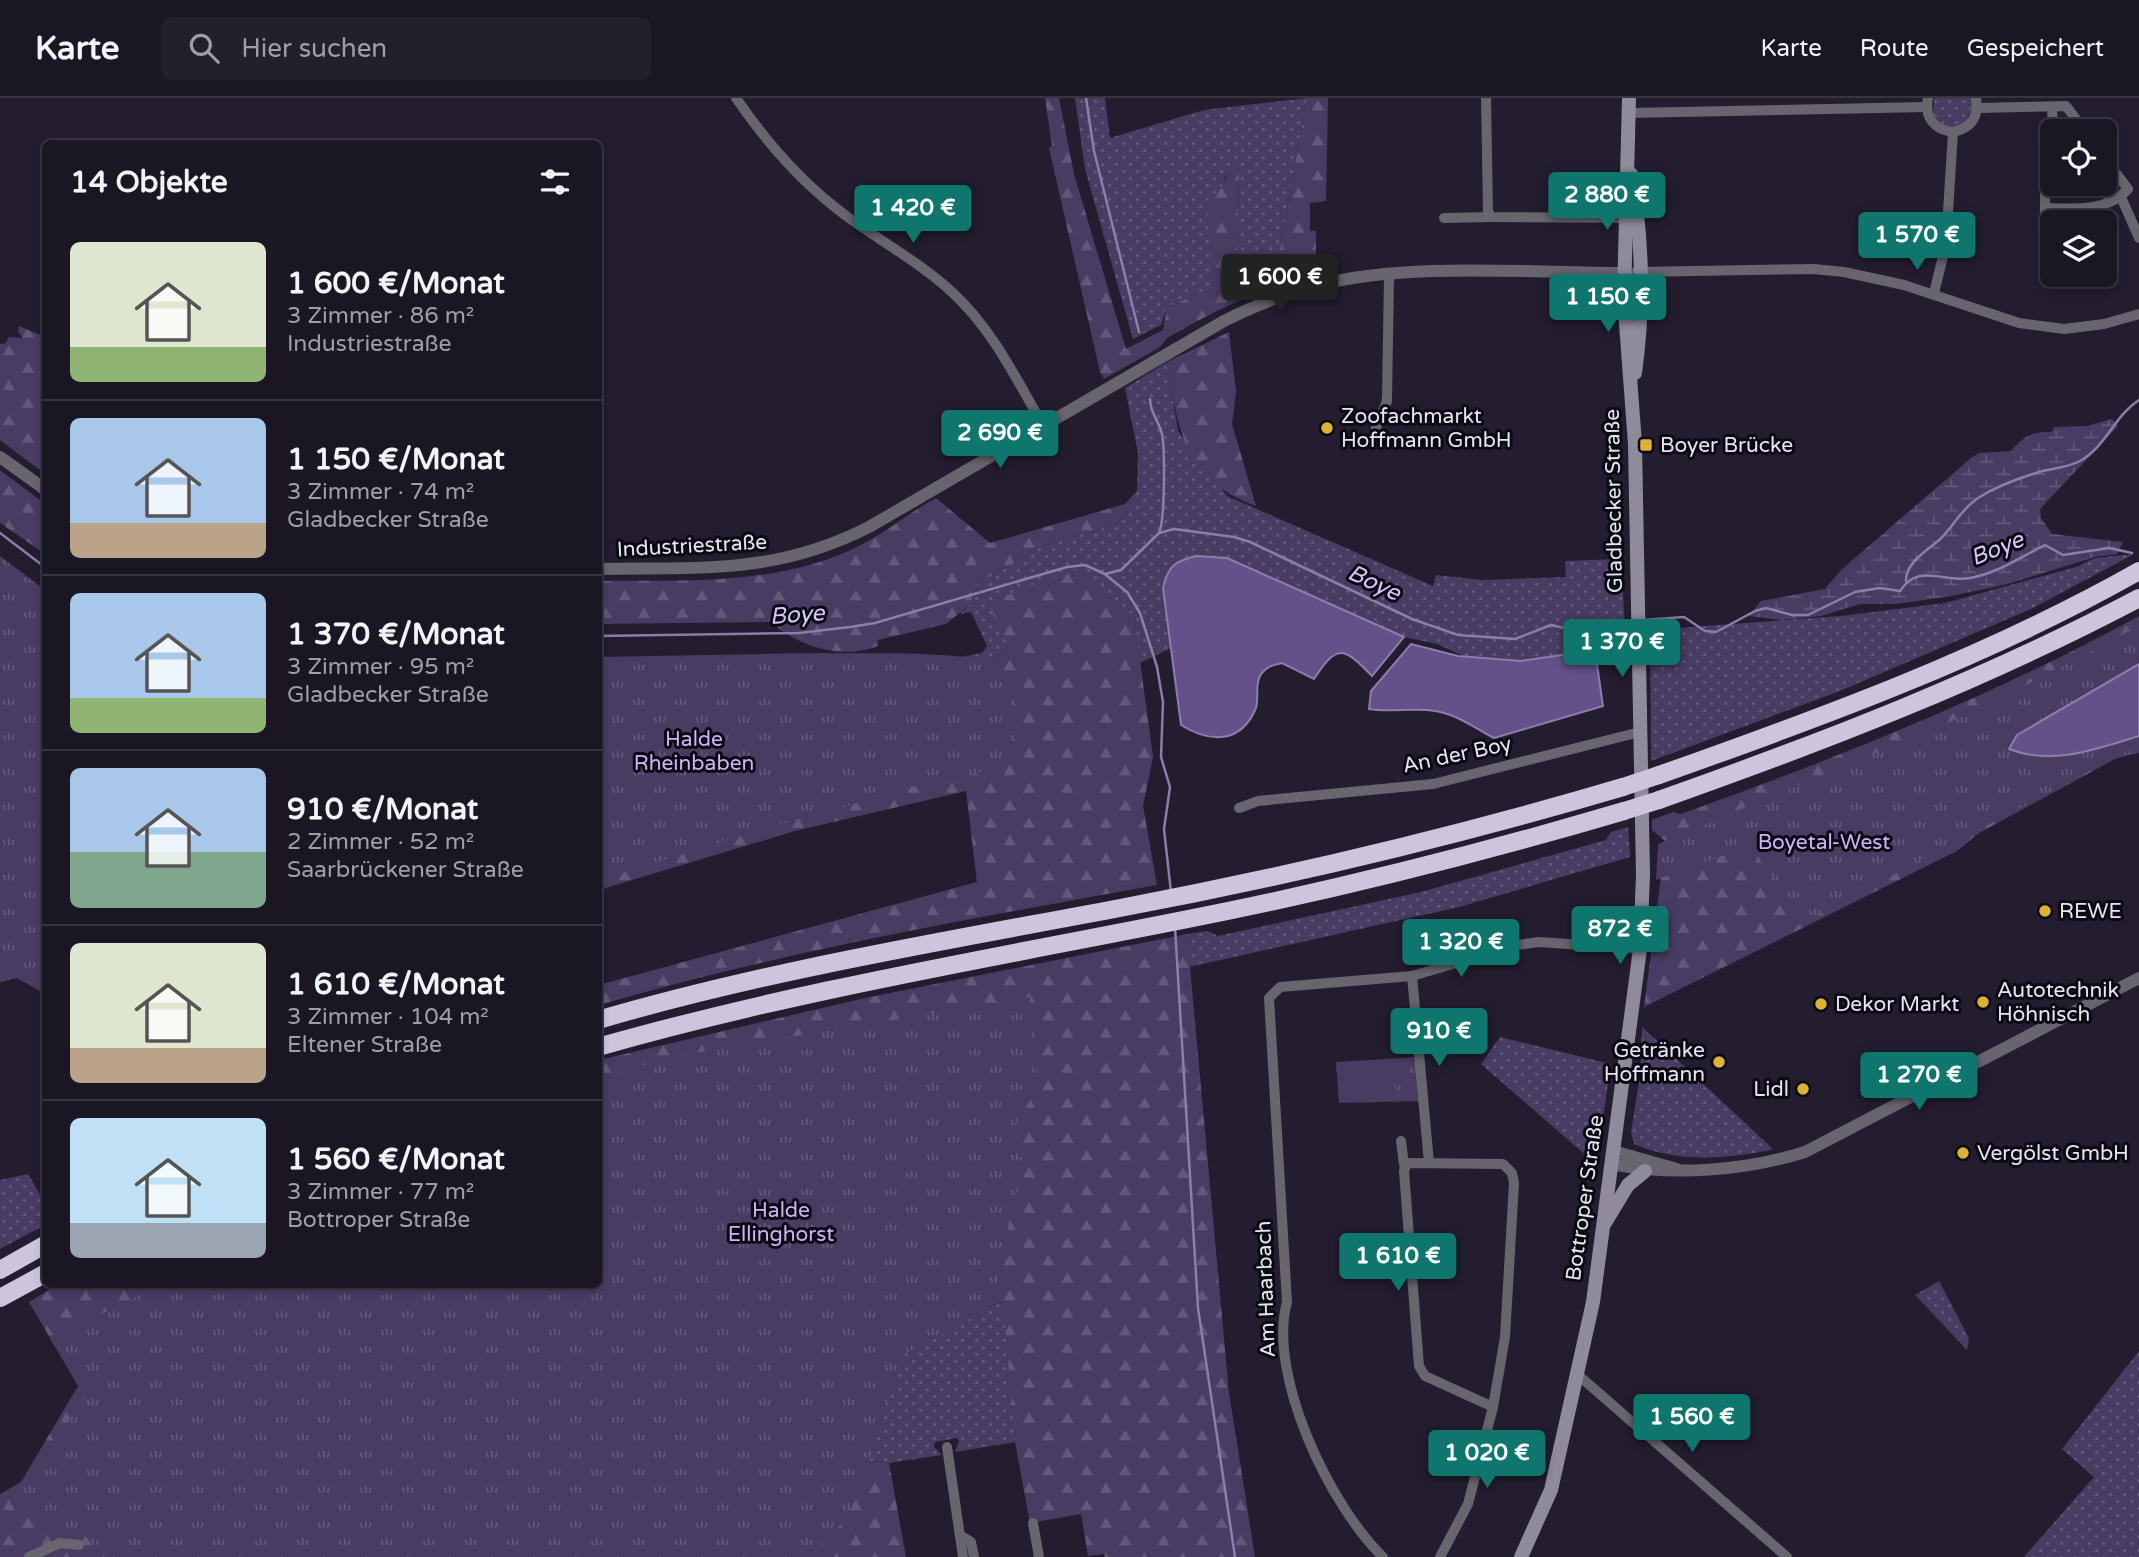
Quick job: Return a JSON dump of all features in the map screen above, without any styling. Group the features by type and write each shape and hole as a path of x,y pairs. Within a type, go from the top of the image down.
{"highway":[{"path":"602,1019 842,961 1122,908 1385,852 1623,787 1829,715 1920,678 2081,603 2139,571"},
{"path":"602,1046 845,984 1184,920 1417,869 1624,811 1804,748 1970,682 2054,643 2139,598"},
{"path":"0,1270 42,1246"},
{"path":"0,1298 42,1275"}],"main road":[{"name":"Gladbecker Straße","path":"1629,106 1624,273 1626,345 1633,393 1642,860"},
{"name":"Gladbecker Straße","path":"1629,162 1637,205 1639,272 1639,346 1633,393"},
{"name":"Bottroper Straße","path":"1521,1557 1551,1490 1593,1302 1640,949 1642,860"},
{"path":"1604,1224 1628,1185 1645,1171"}],"street":[{"path":"736,98 771,146 804,180 842,213 935,279 966,306 993,340 1043,425"},
{"path":"1486,98 1488,211 1491,218"},
{"path":"1629,106 1927,103 1928,115 1937,128 1953,132 1970,125 1977,103 2066,106 2076,119"},
{"path":"2052,107 2052,119"},
{"path":"1934,293 1950,216 1953,132"},
{"path":"2045,196 2045,208 2087,209 2121,197 2128,189 2117,175"},
{"path":"2121,197 2139,238"},
{"path":"1444,218 1624,218"},
{"path":"1624,273 1813,269 1875,277 1934,293 2019,323 2064,329 2104,324 2139,314"},
{"name":"Industriestraße","path":"602,569 730,567 773,563 825,548 889,516 1245,310 1320,284 1389,275 1624,273"},
{"path":"1376,428 1387,401 1389,275"},
{"path":"0,457 42,486"},
{"name":"An der Boy","path":"1239,808 1258,802 1433,784 1640,732"},
{"path":"1429,1163 1412,975 1517,945 1539,942 1640,949"},
{"name":"Am Haarbach","path":"1383,1557 1349,1515 1326,1477 1293,1396 1282,1335 1287,1302 1268,1004 1270,995 1280,987 1412,975"},
{"path":"1612,1158 1645,1171 1665,1172 1765,1163 1813,1149 2139,978"},
{"path":"1401,1141 1419,1366 1429,1378 1493,1407"},
{"path":"1612,1158 1678,1169"},
{"path":"1404,1165 1503,1164 1512,1173 1513,1222 1505,1337 1493,1407 1468,1504 1440,1557"},
{"path":"1577,1374 1787,1557"},
{"path":"947,1447 963,1557"},
{"path":"1033,1523 1039,1557"},
{"path":"962,1537 971,1542 974,1557"},
{"path":"29,1557 60,1544 79,1545"}],"green space":[{"path":"1045,98 1059,98 1074,174 1126,349 1163,330 1167,307 1212,289 1206,202 1222,187 1229,171 1239,169 1237,277 1277,265 1307,98 1328,98 1326,201 1310,203 1310,231 1316,231 1316,254 1322,255 1321,272 1261,291 1204,317 1167,338 1160,347 1104,379 1100,372 1049,148 1052,146"},
{"path":"1075,98 1105,98 1110,138 1204,110 1307,98 1277,265 1237,278 1239,169 1226,175 1222,187 1206,202 1213,289 1167,307 1161,325 1133,339 1085,169"},
{"path":"1934,98 1972,98 1969,116 1958,126 1945,126 1933,113"},
{"path":"19,326 42,336 42,472 0,440 0,344 6,343 9,337 23,338 18,332"},
{"path":"1229,332 1236,392 1232,424 1256,506 1213,482 1199,467 1181,431 1167,362"},
{"path":"1167,362 1178,431 1227,496 1433,586 1436,575 1482,580 1566,577 1565,561 1621,559 1626,646 1521,661 1468,658 1437,644 1404,637 1227,558 1196,556 1163,588 1173,647 1140,663 1134,616 1008,646 992,662 906,667 982,653 987,646 971,612 960,614 972,603 971,588 1039,547 1116,524 1128,510 1137,490 1138,453 1125,388"},
{"path":"2112,419 2118,426 2040,509 2041,518 2052,534 2123,542 2117,554 2095,557 2004,585 1946,597 1896,604 1860,604 1821,616 1781,620 1749,616 1761,601 1825,589 1841,570 1979,453 2011,451 2029,436 2052,432 2054,427 2087,426"},
{"path":"0,470 42,502 42,552 0,523"},
{"path":"1137,491 1128,510 1116,524 1039,547 971,588 972,603 946,624 878,640 878,646 864,650 850,652 822,649 794,638 771,622 602,624 602,581 728,578 792,569 853,549 936,498 990,543 1125,504"},
{"path":"2134,554 2031,609 1840,691 1651,761 1650,630 1841,616 1945,603 2076,567 2095,558"},
{"path":"0,556 42,588 42,992 17,978 0,982"},
{"path":"1073,569 1134,616 1153,757 1143,806 1157,885 806,953 602,1004 602,984 977,882 966,791 795,831 602,889 602,698 992,662 1008,646 988,603"},
{"path":"2139,616 2139,631 2062,676 1677,841 1665,841 1652,830 1652,820 1673,812 1681,814 1739,793 1914,724 2028,673"},
{"name":"Boyetal-West","path":"2139,626 2139,753 2116,757 1797,926 1752,845 1656,880 1658,844 1978,710"},
{"name":"Halde Rheinbaben","path":"886,653 984,660 1001,669 1008,680 1016,733 1010,752 991,768 816,814 602,879 602,657"},
{"path":"2139,752 2115,759 1979,833 1957,851 1644,1007 1661,877 1840,802"},
{"path":"1628,827 1630,857 1459,907 1189,967 1187,934 1208,931 1218,936 1421,892 1606,840 1611,832"},
{"name":"Halde Ellinghorst","path":"1187,934 1229,1393 1255,1557 1088,1556 1081,1514 1030,1523 1015,1442 1003,1302 902,1335 851,1459 889,1463 906,1557 0,1557 0,1494 21,1482 78,1386 29,1302 52,1288 602,1288 602,1059 865,998"},
{"name":"Halde Ellinghorst","path":"1030,997 1039,1085 1013,1129 1024,1166 1024,1178 1015,1194 993,1301 981,1313 904,1354 862,1487 843,1523 824,1539 814,1557 105,1557 81,1532 71,1537 16,1498 87,1394 50,1339 155,1288 602,1288 602,1077 671,1057"},
{"path":"1642,1027 1774,1149 1721,1157 1685,1157 1634,1144 1631,1132 1640,1076"},
{"path":"1500,1037 1611,1064 1596,1164 1481,1064"},
{"path":"1418,1057 1421,1101 1339,1103 1336,1062"},
{"path":"1393,1062 1396,1096 1343,1099 1340,1065"},
{"path":"28,1174 42,1198 42,1227 0,1249 0,1180"},
{"path":"1939,1281 1969,1338 1967,1350 1915,1295"},
{"path":"1004,1302 1015,1442 955,1452 959,1441 957,1438 935,1442 934,1447 942,1455 889,1463 850,1459 902,1335"},
{"path":"2139,1351 2139,1557 2024,1557 2094,1477 2062,1449"}],"shaded area":[{"path":"1196,556 1227,558 1404,637 1372,676 1354,659 1341,653 1329,660 1314,679 1282,663 1269,667 1260,676 1256,708 1242,728 1224,737 1192,731 1181,725 1163,588 1167,574 1174,566"},
{"path":"1411,644 1458,656 1521,661 1595,650 1603,706 1494,738 1458,718 1443,713 1427,710 1369,709 1371,691"},
{"path":"2139,664 2139,736 2058,756 2025,754 2009,749 2017,735"}],"waterway":[{"path":"1086,98 1094,151 1139,332"},
{"path":"1150,399 1163,442 1163,501 1159,533"},
{"path":"1906,581 1913,564 1978,498 2018,479 2080,461 2097,448 2123,414 2139,400"},
{"name":"Boye","path":"602,636 799,633 875,623 1067,567 1085,565 1105,574 1121,570 1159,533 1174,529 1234,537 1250,542 1412,619 1458,635 1515,639 1551,625 1573,630 1633,621"},
{"name":"Boye","path":"0,533 42,565"},
{"name":"Boye","path":"1643,620 1684,617 1705,631 1716,632 1766,608 1792,615 1808,615 1855,592 1880,588 1900,591 1907,582 1923,575 1960,579 1980,576 2000,569 2045,545 2063,555 2109,548 2132,553"},
{"path":"1106,575 1127,592 1140,613 1157,667 1163,702 1161,757 1170,787 1164,829 1171,892"},
{"path":"1175,927 1198,1308 1235,1557"}],"place":[{"name":"Zoofachmarkt Hoffmann GmbH","path":"1327,428"},
{"name":"Boyer Brücke","path":"1646,445"},
{"name":"REWE","path":"2045,911"},
{"name":"Autotechnik Höhnisch","path":"1983,1002"},
{"name":"Dekor Markt","path":"1821,1004"},
{"name":"Getränke Hoffmann","path":"1719,1062"},
{"name":"Lidl","path":"1803,1089"},
{"name":"Vergölst GmbH","path":"1963,1153"}]}
